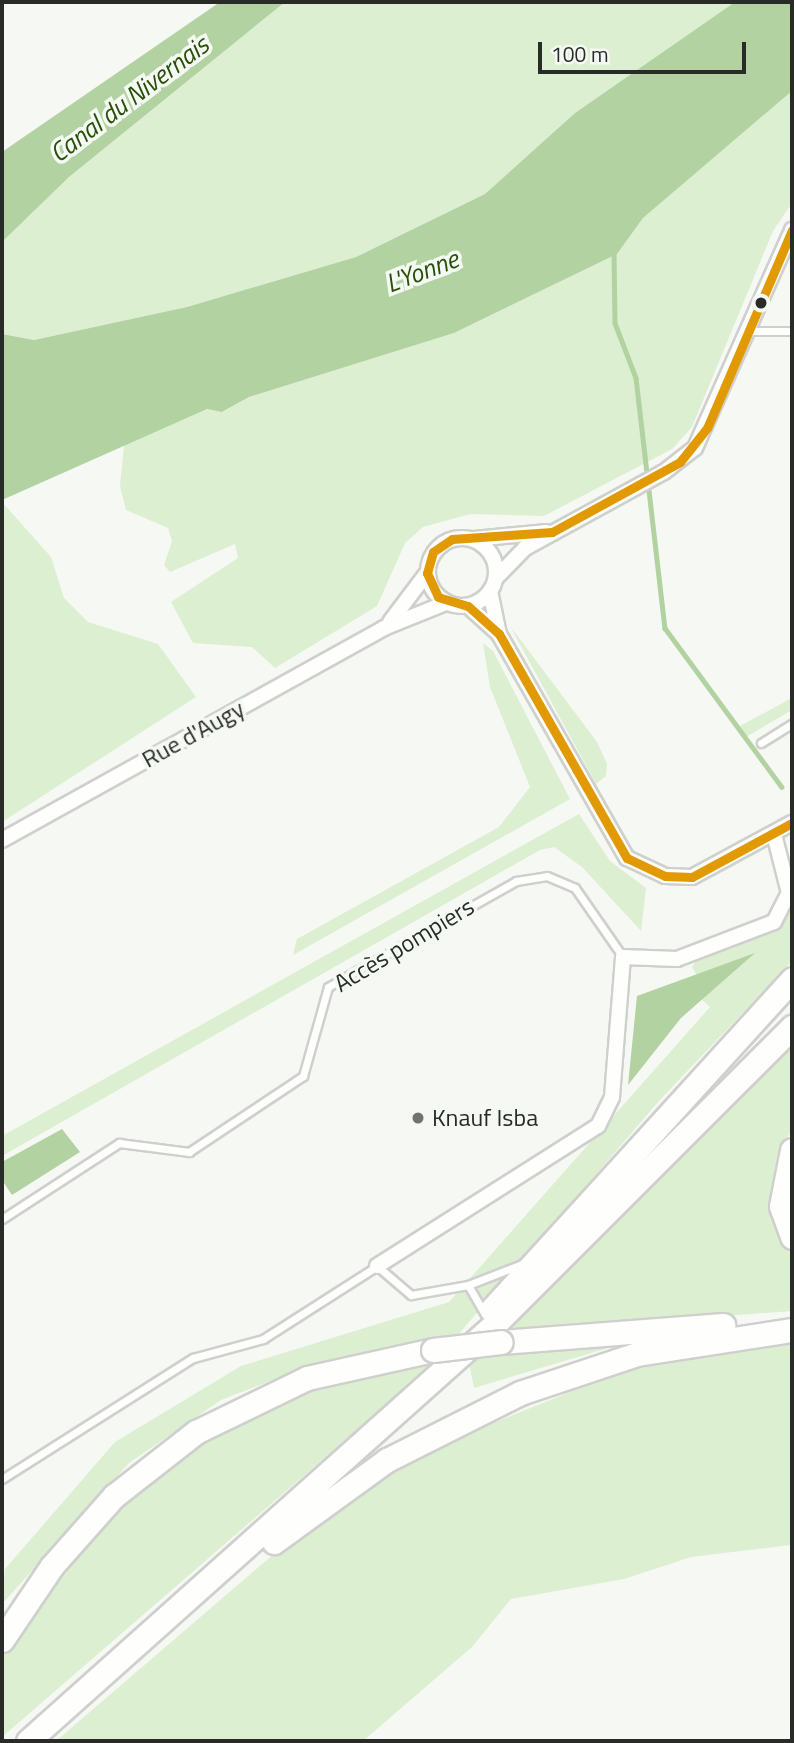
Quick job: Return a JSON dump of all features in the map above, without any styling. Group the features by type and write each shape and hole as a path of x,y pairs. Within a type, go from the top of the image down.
{"main road":[{"path":"28,1741 486,1316 533,1260 792,979"},
{"path":"440,1357 663,1161 792,1027"},
{"path":"792,1150 780,1206 792,1237"},
{"path":"2,1640 52,1566 114,1496 196,1432 307,1378 440,1357 501,1342 792,1322"},
{"path":"39,1741 319,1503 442,1428 598,1365 716,1338 792,1330"}],"street":[{"path":"468,606 552,531 644,484 695,448 792,230"},
{"path":"552,531 441,544 427,573 446,603 468,606 499,634 594,809 627,858 675,878 716,869 792,823"},
{"path":"474,539 492,555 499,634"},
{"name":"Rue d'Augy","path":"384,628 427,573"},
{"name":"Rue d'Augy","path":"2,840 384,628 446,603"},
{"path":"377,1266 607,1115 623,957 677,960 774,922 789,893 774,834"}],"lane":[{"path":"747,331 792,331"},
{"path":"761,743 792,725"},
{"name":"Accès pompiers","path":"2,1219 119,1143 189,1152 200,1145 303,1076 328,987 516,881 547,876 575,888 623,957"},
{"path":"2,1479 193,1358 263,1339 377,1266 411,1294 468,1285 533,1260"},
{"path":"468,1285 486,1316"}],"shaded area":[{"path":"285,2 735,2 575,113 485,194 356,257 187,307 34,340 2,334 2,242 69,177"},
{"path":"792,91 792,203 773,231 692,427 672,449 544,516 470,514 423,527 405,543 377,606 275,668 252,647 193,643 171,602 238,558 235,544 170,572 164,565 172,541 168,528 126,510 120,486 124,445 207,409 223,412 249,397 454,333 617,254 643,218"},
{"path":"2,502 51,557 64,598 88,622 158,644 196,697 2,822"},
{"path":"510,626 597,742 607,764 606,776 596,784"},
{"path":"483,643 493,651 570,799 293,955 297,939 499,827 530,787 490,687"},
{"path":"792,698 792,710 746,737 740,726"},
{"path":"579,814 610,861 646,888 641,931 582,867 554,847 540,850 2,1156 2,1136"},
{"path":"792,911 792,961 659,1101 457,1336 309,1366 221,1400 129,1463 2,1604 5,1569 115,1442 241,1366 449,1302 710,1007 693,992 702,985 692,967 697,960 769,933"},
{"path":"792,1038 792,1129 780,1153 772,1210 792,1249 792,1311 495,1333"},
{"path":"635,1340 474,1388 469,1363 478,1354"},
{"path":"792,1341 792,1552 790,1545 691,1557 624,1579 511,1599 472,1647 363,1741 56,1741 303,1529 426,1450 632,1367"},
{"path":"439,1359 2,1737 2,1653 56,1569 152,1471 270,1400"}],"water":[{"name":"Canal du Nivernais","path":"220,2 285,2 69,177 2,242 2,152"},
{"name":"L'Yonne","path":"735,2 792,2 792,91 643,218 617,254 454,333 249,397 222,412 207,409 2,500 2,334 34,340 187,307 356,257 485,194 575,113"},
{"path":"755,953 681,1018 628,1085 637,996"},
{"path":"62,1129 80,1152 12,1195 2,1180 2,1162"}],"waterway":[{"path":"614,251 615,323 636,378 665,628 782,787"}],"transit line":[{"path":"792,230 707,428 680,462 552,532 452,539 433,552 427,573 438,597 468,606 499,634 627,858 665,876 692,877 792,823"}],"place":[{"name":"Knauf Isba","path":"418,1118"}]}
